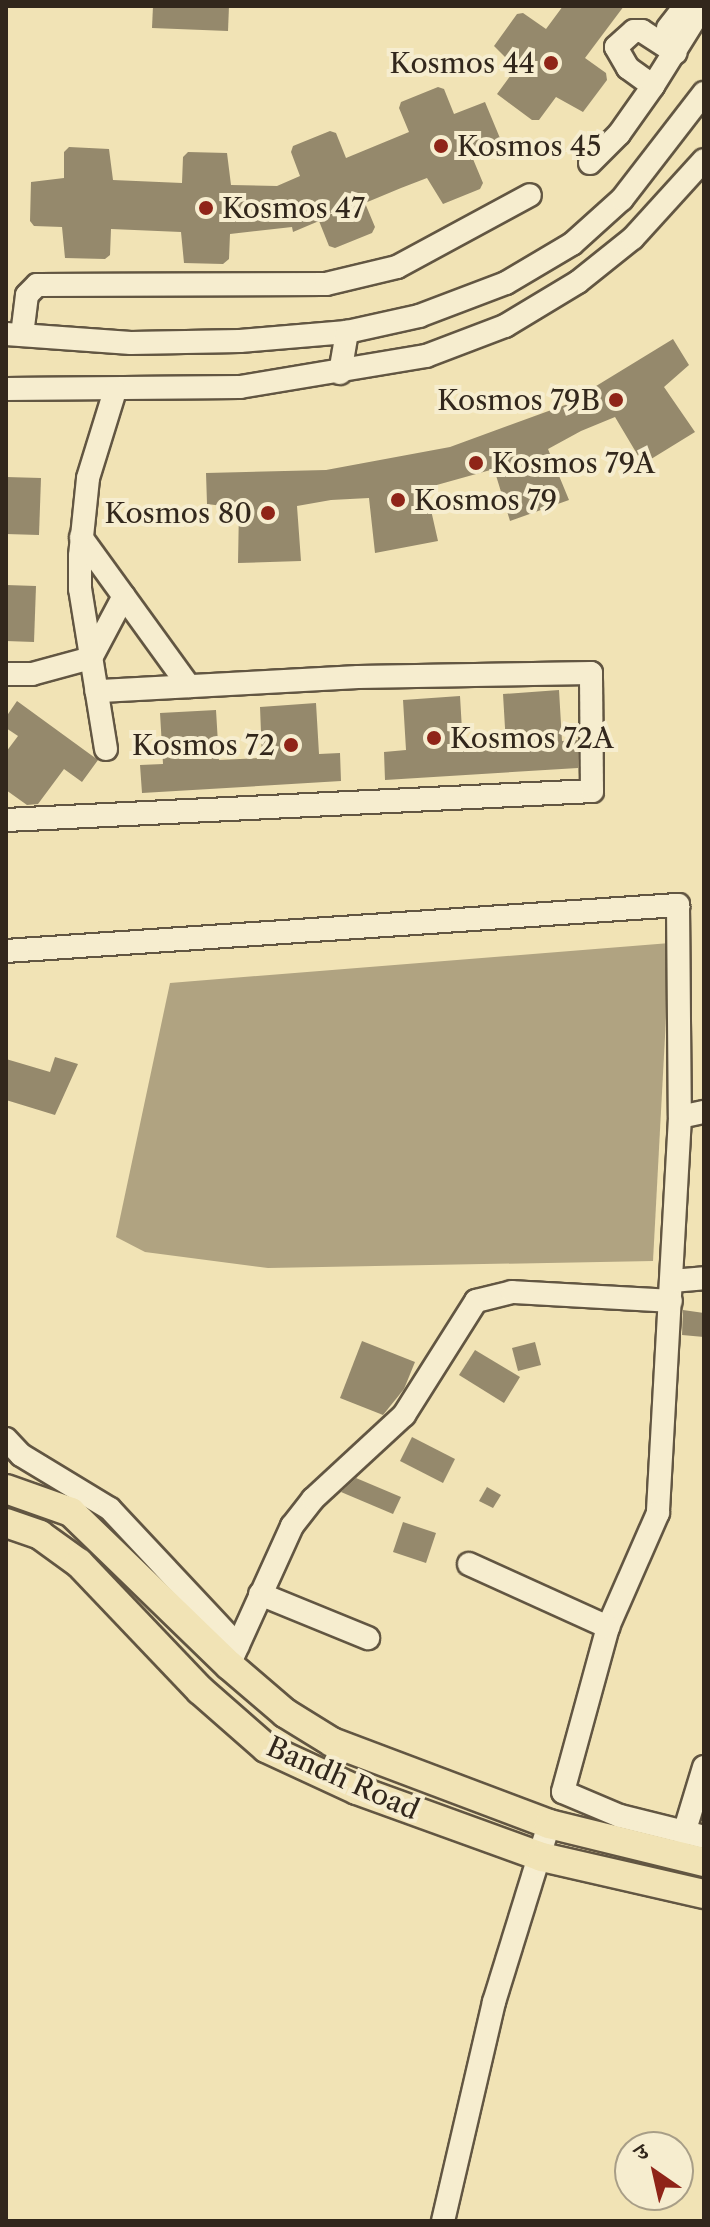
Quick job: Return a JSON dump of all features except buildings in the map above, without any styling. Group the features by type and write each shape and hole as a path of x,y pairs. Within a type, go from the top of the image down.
{"main road":[{"name":"Bandh Road","path":"6,1489 71,1512 234,1655 285,1713 332,1742 549,1824 704,1862"},
{"name":"Bandh Road","path":"6,1523 40,1535 79,1563 200,1690 266,1748 357,1790 542,1857 704,1894"},
{"path":"266,1748 285,1713"}],"street":[{"path":"668,28 685,6"},
{"path":"590,163 619,134 676,53 703,6"},
{"path":"653,86 628,68 616,47 634,31 642,31 676,53"},
{"path":"530,195 397,267 326,284 37,285 27,295 14,335 131,343 347,332 419,316 506,283 572,244 632,188 704,93"},
{"path":"6,389 115,391 240,387 340,373 426,356 505,326 578,282 633,238 704,160"},
{"path":"340,373 347,332"},
{"path":"106,749 80,589 81,537 88,478 115,391"},
{"path":"81,537 189,686"},
{"path":"6,674 32,674 91,658 124,596"},
{"path":"6,820 592,791 591,673 96,691"},
{"path":"6,951 678,905 680,1117 658,1513 608,1627 563,1792 620,1816 694,1835 704,1767"},
{"path":"680,1117 704,1112"},
{"path":"6,1439 21,1455 110,1509 234,1655 292,1526 313,1499 404,1415 476,1301 512,1292 671,1291 704,1278"},
{"path":"469,1564 608,1627"},
{"path":"260,1594 368,1638"},
{"path":"443,2221 494,2002 542,1857 549,1824"}],"shaded area":[{"path":"670,943 653,1261 268,1268 145,1252 116,1237 170,983"}],"place":[{"name":"Kosmos 44","path":"551,63"},
{"name":"Kosmos 45","path":"441,146"},
{"name":"Kosmos 47","path":"206,208"},
{"name":"Kosmos 79B","path":"616,400"},
{"name":"Kosmos 79A","path":"476,463"},
{"name":"Kosmos 79","path":"398,500"},
{"name":"Kosmos 80","path":"268,513"},
{"name":"Kosmos 72A","path":"434,738"},
{"name":"Kosmos 72","path":"291,745"}]}
